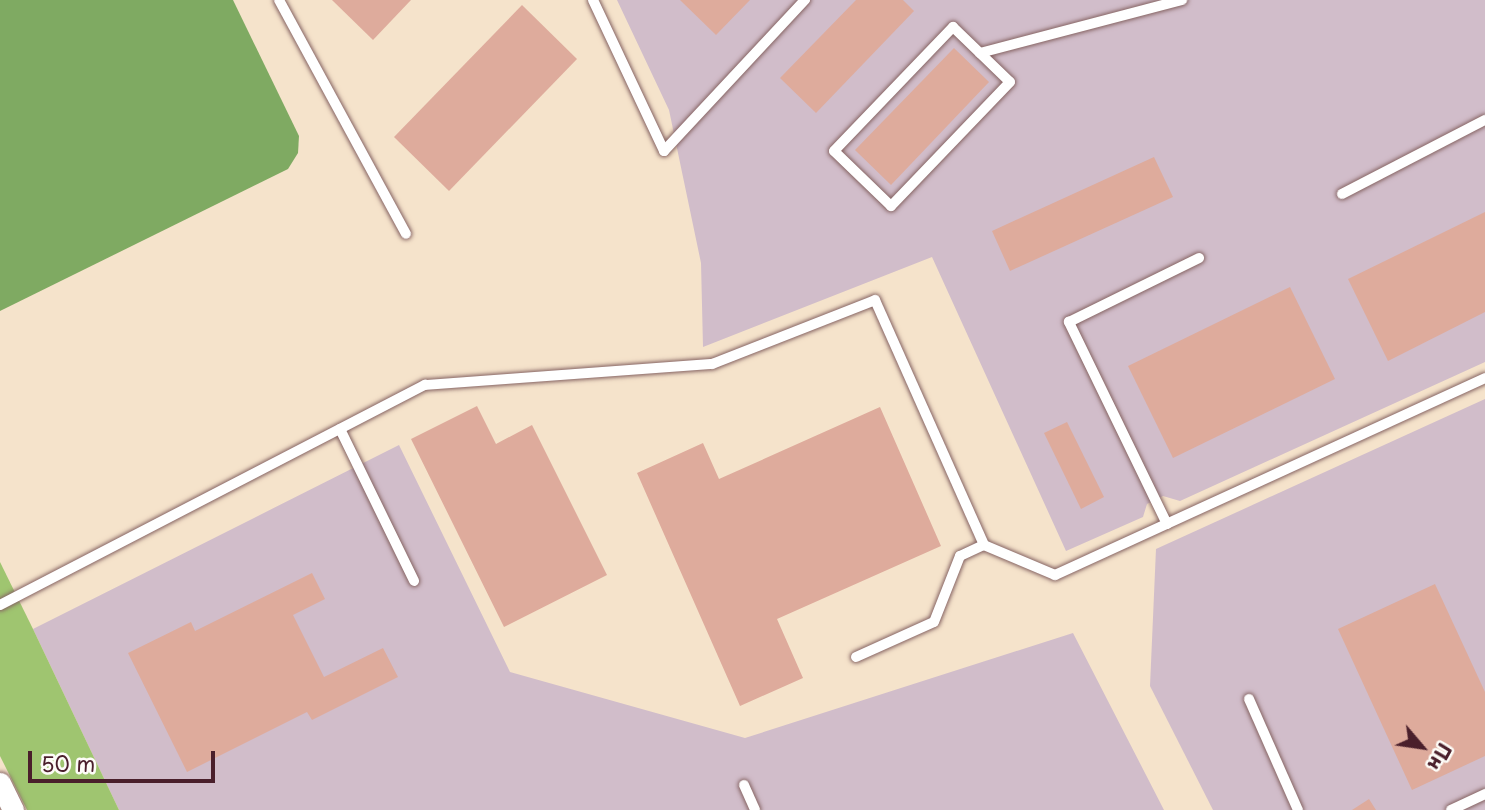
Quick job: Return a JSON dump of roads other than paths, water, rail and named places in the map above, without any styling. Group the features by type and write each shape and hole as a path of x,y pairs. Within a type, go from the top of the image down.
{"street":[{"path":"0,783 13,810"}],"lane":[{"path":"279,0 406,234"},
{"path":"593,0 664,150 805,0"},
{"path":"980,53 1182,0"},
{"path":"953,27 980,53 1010,82 891,205 834,151 953,27"},
{"path":"1342,194 1485,120"},
{"path":"1167,524 1069,322 1199,258"},
{"path":"0,605 425,385 712,364 875,300 984,545 1055,575 1485,378"},
{"path":"340,429 414,581"},
{"path":"856,657 934,622 960,556 984,545"},
{"path":"1249,699 1298,810"},
{"path":"744,785 755,810"},
{"path":"1451,810 1485,794"}]}
